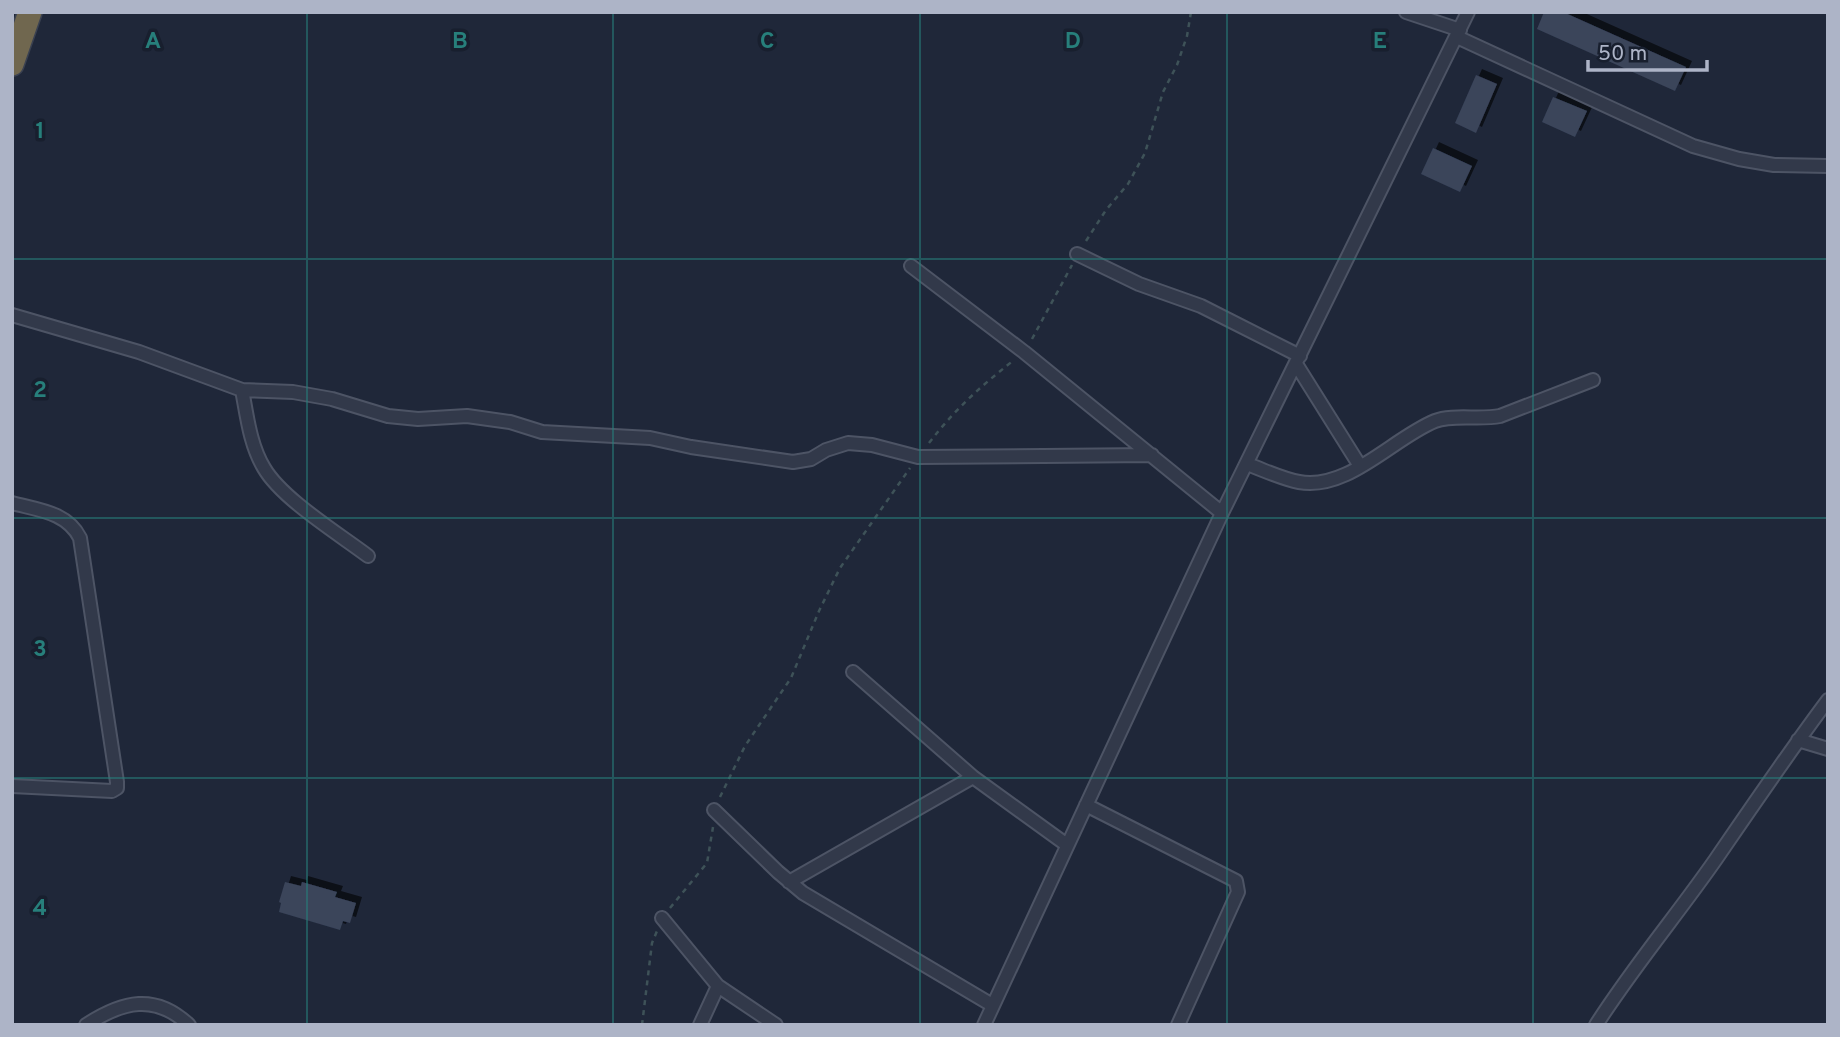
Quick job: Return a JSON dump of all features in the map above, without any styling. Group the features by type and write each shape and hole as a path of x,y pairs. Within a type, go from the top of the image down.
{"highway":[{"path":"12,64 30,12"}],"street":[{"path":"1406,12 1459,33 1693,146 1739,159 1774,165 1828,166"},
{"path":"984,1025 1222,513 1468,12"},
{"path":"1077,254 1139,284 1201,306 1298,360 1360,466"},
{"path":"911,266 1024,352 1222,513"},
{"path":"12,315 139,352 242,390 293,392 332,399 388,416 418,419 467,416 510,422 542,432 650,438 793,462 811,459 826,450 848,443 872,445 918,457 1152,455"},
{"path":"1247,464 1298,482 1331,480 1438,420 1500,416 1593,380"},
{"path":"242,390 249,429 264,469 288,495 368,556"},
{"path":"12,503 60,516 73,525 80,538 117,788 113,791 12,786"},
{"path":"853,672 973,777 1067,845"},
{"path":"1596,1025 1828,700"},
{"path":"1798,740 1828,749"},
{"path":"789,882 973,777"},
{"path":"1086,805 1236,881 1239,886 1178,1025"},
{"path":"714,810 789,882 803,892 992,1005"},
{"path":"662,918 718,986 776,1025"},
{"path":"700,1025 718,986"},
{"path":"86,1025 125,1005 148,1003 167,1008 189,1025"}],"path":[{"path":"642,1025 652,943 662,918 707,863 714,810 728,777 790,678 840,568 949,417 974,392 1024,352 1052,306 1077,254 1128,184 1145,153 1163,92 1177,65 1187,36 1191,12"}],"building":[{"path":"1544,12 1563,12 1686,67 1675,91 1537,29"},
{"path":"1476,75 1497,84 1476,133 1455,123"},
{"path":"1553,97 1587,111 1575,137 1542,122"},
{"path":"1433,148 1472,166 1460,192 1421,174"},
{"path":"285,882 301,886 302,882 337,892 335,897 356,903 350,923 343,921 340,930 279,912"}]}
